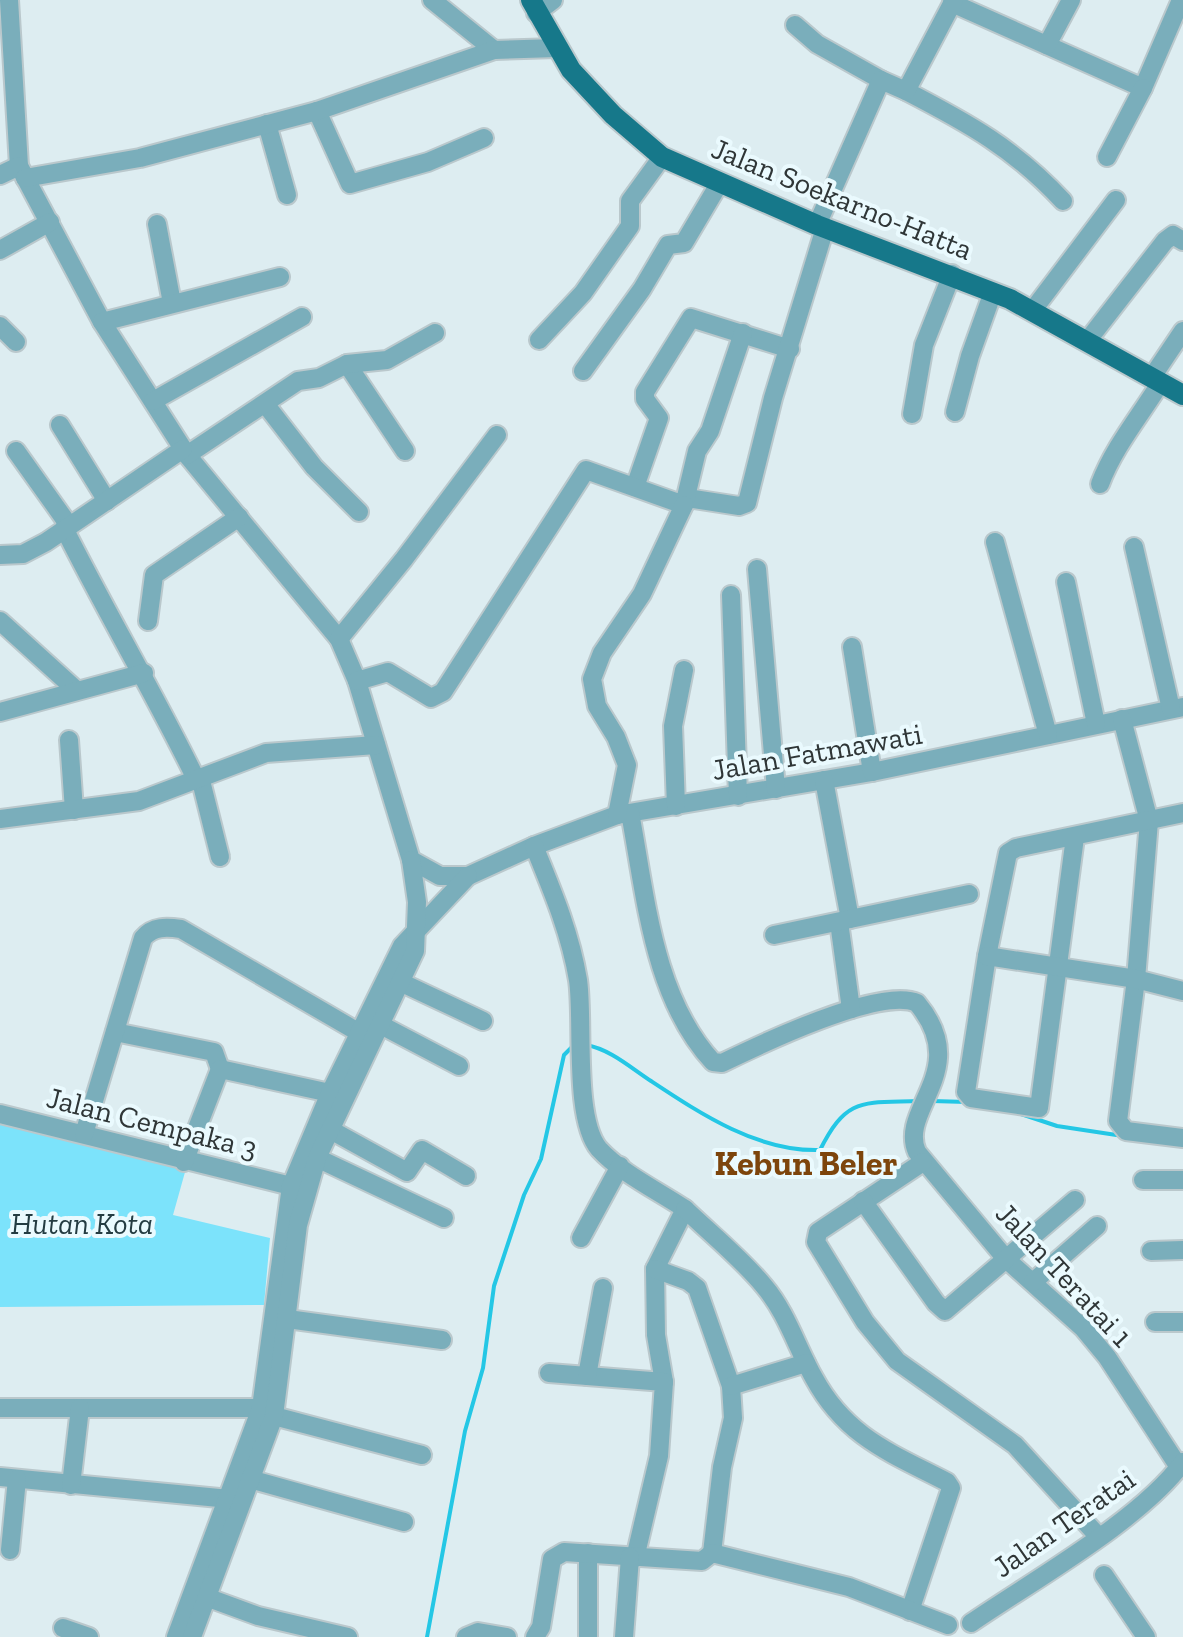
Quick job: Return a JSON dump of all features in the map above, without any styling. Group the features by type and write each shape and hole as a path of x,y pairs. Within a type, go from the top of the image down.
{"main road":[{"name":"Jalan Soekarno-Hatta","path":"533,6 556,48 613,115 662,157 719,184 821,226 952,274 1033,310 1183,395"}],"street":[{"path":"9,0 22,172 102,322 185,452 339,639 357,681 411,860 416,894 415,951 291,1186 281,1318"},
{"path":"432,0 494,50"},
{"path":"533,6 553,0"},
{"path":"1047,45 1071,0"},
{"path":"1107,157 1143,88 1181,0"},
{"path":"906,91 953,2 1143,88"},
{"path":"795,25 817,44 993,137 1022,159 1063,201"},
{"path":"0,175 140,158 317,111 494,50 556,48"},
{"path":"357,681 388,672 431,698 438,696 586,470 685,502 739,506 747,503 821,226 881,80"},
{"path":"317,111 350,184 417,166 484,138"},
{"path":"267,124 287,195"},
{"path":"539,340 583,293 630,226 630,201 662,157"},
{"path":"583,371 642,289 668,245 684,243 719,184"},
{"path":"1033,310 1116,200"},
{"path":"0,250 50,222"},
{"path":"157,224 172,303"},
{"path":"1088,340 1165,241 1173,235 1183,241"},
{"path":"912,414 924,345 952,274"},
{"path":"102,322 280,277"},
{"path":"955,412 970,356 993,292"},
{"path":"153,401 302,317"},
{"path":"635,487 659,418 645,399 645,392 689,320 694,317 790,349"},
{"path":"0,326 16,342"},
{"path":"1100,484 1112,453 1127,438 1183,331"},
{"path":"0,555 23,554 266,405 298,381 319,378 347,364 387,360 435,333"},
{"path":"743,333 710,431 697,451 685,502 642,594 602,653 592,679 597,706 616,737 627,765 624,814 661,962 691,1036 713,1062 722,1063 851,1009 896,997 917,1003 935,1031 939,1056 913,1143 923,1162 818,1232 816,1242 881,1345 897,1361 1015,1445 1098,1536"},
{"path":"347,364 405,451"},
{"path":"266,405 314,467 359,512"},
{"path":"60,425 107,501"},
{"path":"339,639 404,559 497,435"},
{"path":"16,451 66,526 108,616 144,673 198,777 220,857"},
{"path":"148,621 154,575 239,517"},
{"path":"995,542 1048,735"},
{"path":"1134,547 1177,708"},
{"path":"757,569 776,789"},
{"path":"1066,582 1096,724"},
{"path":"731,595 738,796"},
{"path":"0,621 75,689"},
{"path":"852,647 872,772"},
{"path":"676,806 673,726 684,670"},
{"path":"0,712 75,689 144,673"},
{"name":"Jalan Fatmawati","path":"468,876 534,846 624,814 872,772 1177,708"},
{"path":"1122,719 1149,821 1136,979 1118,1121 1126,1131 1183,1138"},
{"path":"69,740 74,810"},
{"path":"0,819 139,801 266,753 376,745"},
{"path":"824,780 844,920 851,1009"},
{"path":"1075,837 1039,1108 1036,1110 971,1098 966,1092 987,956 1008,853 1016,848 1183,813"},
{"path":"534,846 566,923 578,982 578,1058 593,1138 600,1149 685,1209 764,1285 784,1316 806,1363 839,1414 875,1447 947,1482 951,1488 910,1611"},
{"path":"411,860 440,876 468,876"},
{"path":"176,1637 236,1499 253,1480 268,1412 298,1225 358,1032 402,946 468,876"},
{"path":"774,935 969,894"},
{"path":"84,1134 143,938 159,928 181,929 358,1032"},
{"path":"987,956 1136,979 1183,991"},
{"path":"398,981 483,1021"},
{"path":"379,1024 431,1048 459,1066"},
{"path":"115,1032 214,1052 220,1069 184,1162"},
{"path":"220,1069 336,1097"},
{"name":"Jalan Cempaka 3","path":"0,1114 184,1162 291,1186"},
{"path":"329,1129 407,1172 422,1150 466,1176"},
{"path":"317,1158 444,1218"},
{"name":"Jalan Teratai 1","path":"923,1162 1006,1259 1083,1328 1107,1357 1181,1465"},
{"path":"581,1238 620,1166"},
{"path":"1143,1180 1183,1180"},
{"path":"863,1201 942,1310 1075,1200"},
{"path":"624,1637 632,1557 659,1456 664,1382 654,1321 655,1269 685,1209"},
{"path":"1033,1282 1097,1226"},
{"path":"1151,1251 1183,1250"},
{"path":"535,1637 541,1627 553,1556 564,1552 702,1561 712,1553 722,1467 733,1418 731,1386 697,1288 688,1281 655,1269"},
{"path":"587,1376 603,1288"},
{"path":"281,1318 442,1340"},
{"path":"1155,1322 1183,1322"},
{"path":"731,1386 806,1363"},
{"path":"549,1373 664,1382"},
{"path":"0,1408 268,1412 422,1455"},
{"path":"71,1485 80,1408"},
{"path":"192,1637 236,1499 268,1412"},
{"name":"Jalan Teratai","path":"975,1630 1155,1494 1181,1465"},
{"path":"10,1550 8,1478 236,1499"},
{"path":"253,1480 336,1506 404,1522"},
{"path":"588,1553 588,1637"},
{"path":"712,1553 849,1587 948,1625 975,1630"},
{"path":"1104,1575 1146,1637"},
{"path":"206,1597 258,1616 348,1637"},
{"path":"932,1637 948,1625"},
{"path":"63,1628 89,1637"},
{"path":"466,1637 478,1632 507,1637"}],"green space":[{"name":"Hutan Kota","path":"0,1120 187,1165 173,1215 270,1238 264,1305 0,1307"}],"waterway":[{"path":"586,1045 612,1055 731,1129 774,1145 797,1149 820,1150 839,1120 859,1106 919,1101"},
{"path":"427,1637 465,1431 483,1368 494,1286 524,1195 541,1159 564,1055 573,1046"},
{"path":"932,1101 967,1102"},
{"path":"1018,1113 1057,1126 1123,1136"}],"district":[{"name":"Kebun Beler","path":"806,1163"}]}
